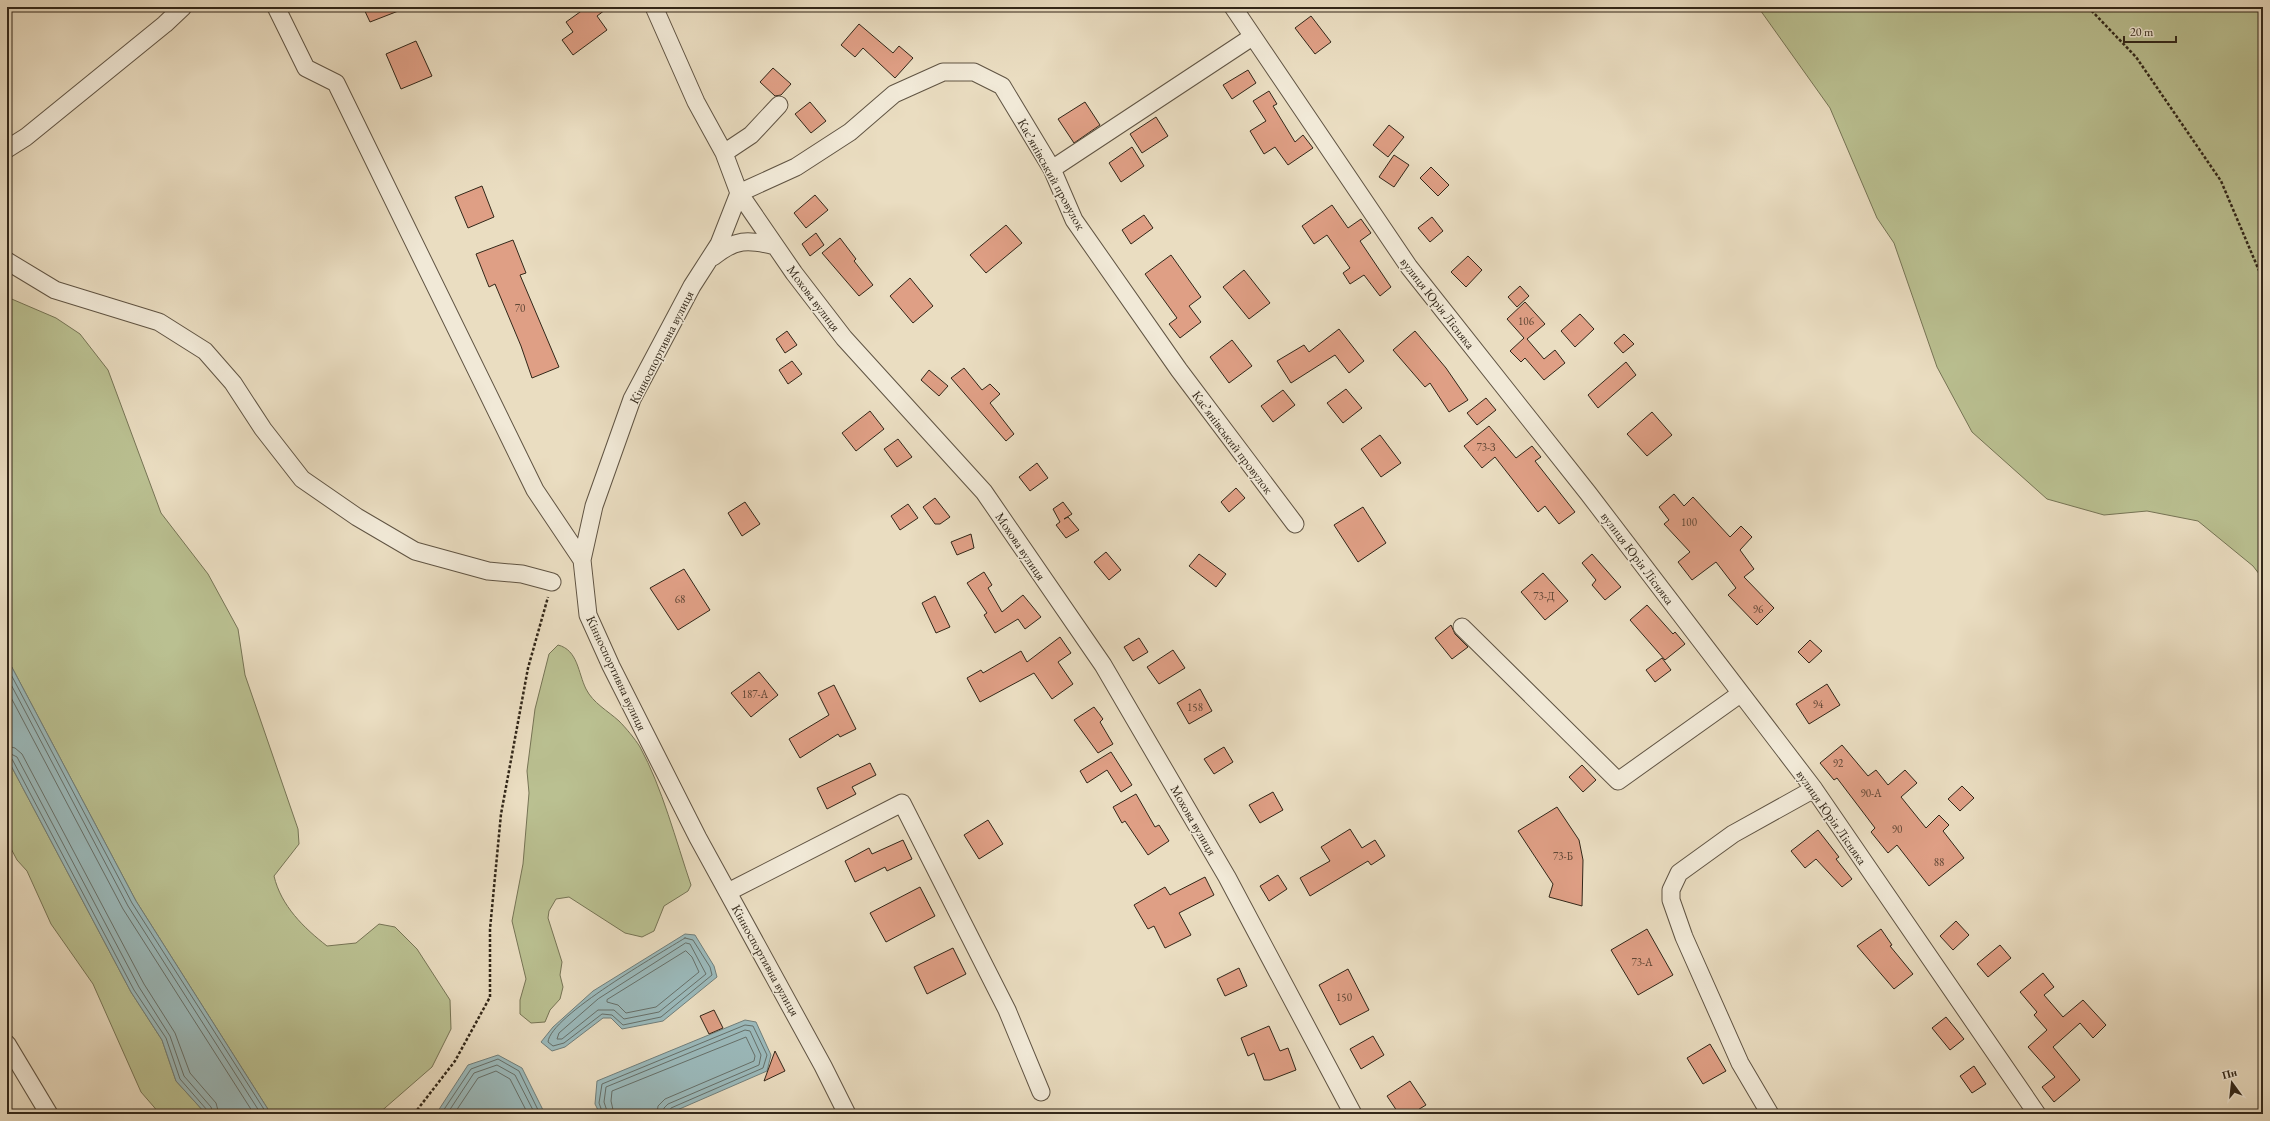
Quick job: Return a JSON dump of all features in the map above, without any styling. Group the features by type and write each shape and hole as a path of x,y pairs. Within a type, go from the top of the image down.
{"street":[{"path":"7,149 26,137 165,24 183,7"},
{"path":"276,7 306,68 336,83 535,490 582,560"},
{"name":"Мохова вулиця","path":"654,7 696,102 724,153 739,193 775,246 844,338 984,492 1103,665 1227,877 1353,1114"},
{"name":"вулиця Юрія Лісняка","path":"1233,7 1409,267 1588,493 1814,789 2037,1114"},
{"path":"1052,169 1252,37"},
{"name":"Касʼянівський провулок","path":"739,193 796,167 850,132 894,94 943,72 974,72 1002,86 1052,169 1074,220 1179,370 1295,524"},
{"path":"724,153 751,135 779,105"},
{"name":"Кінноспортивна вулиця","path":"739,193 719,244 692,286 632,399 594,506 582,560 588,615 611,666 698,838 823,1066 846,1114"},
{"path":"709,259 722,249 737,243 754,240 775,246"},
{"path":"7,261 26,274 55,290 159,322 205,351 233,383 263,428 302,479 357,517 415,551 488,571 522,574 552,582"},
{"path":"1462,627 1618,781 1740,694"},
{"path":"1770,1114 1740,1063 1684,937 1671,900 1671,890 1679,873 1733,834 1814,789"},
{"path":"728,892 902,803 1004,1003 1040,1092"},
{"path":"7,1044 49,1114"}],"path":[{"path":"2088,7 2136,57 2221,181 2263,280"},
{"path":"414,1114 455,1061 490,997 490,929 501,814 528,668 552,582"}],"green space":[{"path":"1758,7 2263,7 2263,579 2253,566 2198,521 2147,511 2104,515 2047,499 1972,432 1937,367 1894,243 1877,218 1830,108"},
{"path":"7,297 56,318 80,334 108,370 161,513 208,574 238,629 245,675 298,829 299,844 274,876 277,887 288,907 294,916 310,932 327,946 356,943 379,924 395,927 417,949 450,1000 451,1029 432,1067 378,1114 271,1114 136,901 7,658"},
{"path":"558,645 565,648 574,657 583,683 589,694 619,721 640,747 662,797 691,885 688,891 664,906 654,931 642,937 625,933 569,897 556,899 549,911 548,918 562,962 560,975 563,987 560,999 550,1010 545,1022 531,1023 520,1014 520,1000 526,979 512,921 523,864 529,793 527,771 535,709 549,654"},
{"path":"7,758 131,992 162,1040 176,1081 206,1114 160,1114 141,1092 93,984 51,924 27,871 17,860 7,841"}],"water":[{"path":"7,658 136,901 271,1114 206,1114 176,1081 162,1040 131,992 7,758"},
{"path":"685,934 695,935 714,966 717,977 663,1021 622,1029 611,1018 603,1018 565,1047 552,1051 541,1042 553,1027 593,991"},
{"path":"745,1020 756,1022 771,1055 767,1071 668,1114 600,1114 595,1104 597,1081"},
{"path":"498,1055 522,1068 545,1114 436,1114 468,1065"}],"building":[{"path":"363,7 406,7 406,8 370,22"},
{"path":"587,7 609,7 597,16 607,30 573,55 562,40 573,32 566,22"},
{"path":"1311,16 1331,42 1315,54 1295,28"},
{"path":"859,24 893,53 899,46 913,58 895,78 863,48 855,57 841,45"},
{"path":"416,41 432,76 401,89 386,54"},
{"path":"773,68 791,84 781,95 775,96 760,82"},
{"path":"1248,70 1256,83 1232,99 1223,85"},
{"path":"1269,91 1277,104 1273,106 1295,142 1303,135 1313,148 1288,165 1275,147 1264,154 1250,131 1266,121 1253,101"},
{"path":"810,102 826,121 811,133 795,114"},
{"path":"1085,102 1100,125 1074,143 1058,119"},
{"path":"1156,117 1168,136 1142,153 1130,134"},
{"path":"1389,125 1404,137 1388,157 1373,145"},
{"path":"1132,147 1144,166 1121,182 1109,163"},
{"path":"1394,155 1409,165 1394,187 1379,177"},
{"path":"1431,167 1449,185 1438,196 1420,178"},
{"path":"482,186 494,217 468,228 455,197"},
{"path":"815,195 828,210 806,228 794,213"},
{"path":"1332,205 1348,228 1361,219 1371,233 1360,241 1391,287 1380,296 1364,275 1350,284 1343,273 1350,268 1327,235 1314,244 1302,226"},
{"path":"1144,215 1153,228 1131,244 1122,230"},
{"path":"1432,217 1443,231 1430,242 1418,228"},
{"path":"1006,225 1022,243 986,273 970,255"},
{"path":"816,233 824,245 810,256 802,244"},
{"path":"840,238 856,259 854,261 873,285 859,296 822,253"},
{"path":"513,240 526,273 520,275 559,367 532,378 521,346 495,284 489,287 476,254"},
{"path":"1171,255 1201,297 1189,306 1201,322 1180,338 1169,324 1177,318 1145,274"},
{"path":"1468,256 1482,270 1466,287 1451,272"},
{"path":"1244,270 1270,303 1249,319 1223,287"},
{"path":"910,278 933,306 913,323 890,296"},
{"path":"1520,286 1529,296 1517,307 1508,297"},
{"path":"1525,302 1545,324 1527,339 1544,359 1555,350 1565,363 1544,380 1525,358 1521,362 1510,351 1524,338 1507,319"},
{"path":"1580,314 1594,329 1575,347 1561,331"},
{"path":"1339,329 1364,361 1349,373 1335,355 1291,383 1277,361 1304,345 1309,352"},
{"path":"787,331 797,345 785,353 776,339"},
{"path":"1415,331 1446,368 1468,400 1449,412 1430,383 1425,387 1393,350"},
{"path":"1624,334 1634,344 1623,353 1614,343"},
{"path":"1232,340 1252,366 1229,383 1210,357"},
{"path":"792,361 802,374 788,384 779,370"},
{"path":"1626,362 1636,375 1598,408 1588,395"},
{"path":"964,368 982,390 990,384 1000,394 990,403 1014,434 1006,441 951,378"},
{"path":"929,370 948,386 939,396 921,380"},
{"path":"1346,389 1362,408 1343,423 1327,403"},
{"path":"1283,390 1295,405 1273,422 1261,406"},
{"path":"1486,398 1496,410 1477,425 1467,413"},
{"path":"870,411 884,429 856,451 842,433"},
{"path":"1652,412 1672,435 1647,456 1627,434"},
{"path":"1489,426 1516,458 1532,446 1541,457 1535,461 1575,512 1559,524 1545,506 1538,512 1495,457 1482,468 1464,446"},
{"path":"1380,435 1401,463 1381,477 1361,449"},
{"path":"898,439 912,457 897,467 884,449"},
{"path":"1037,463 1048,478 1030,491 1019,477"},
{"path":"1236,488 1245,498 1229,512 1221,502"},
{"path":"1674,494 1684,506 1693,497 1730,537 1741,526 1752,537 1740,550 1754,569 1744,577 1774,608 1757,625 1728,595 1736,588 1716,562 1692,580 1678,562 1690,552 1664,524 1669,520 1659,507"},
{"path":"935,498 950,517 940,524 935,524 923,507"},
{"path":"745,502 760,524 742,536 728,513"},
{"path":"1063,502 1072,514 1064,519 1068,517 1079,530 1066,538 1056,525 1060,522 1053,509"},
{"path":"908,504 918,518 900,530 891,516"},
{"path":"1363,507 1386,543 1358,562 1334,525"},
{"path":"971,534 974,548 957,555 951,542"},
{"path":"1106,552 1121,570 1109,580 1094,562"},
{"path":"1199,554 1226,574 1216,587 1189,566"},
{"path":"1592,554 1621,587 1605,600 1592,585 1596,580 1582,563"},
{"path":"684,569 710,610 678,630 650,588"},
{"path":"984,572 992,585 988,588 1002,612 1023,595 1041,617 1025,629 1018,619 995,633 984,615 987,613 967,583"},
{"path":"1543,573 1568,601 1545,620 1521,592"},
{"path":"935,596 950,627 936,633 922,603"},
{"path":"1647,605 1673,634 1675,632 1685,644 1665,660 1630,620"},
{"path":"1451,625 1455,634 1468,647 1452,659 1435,638"},
{"path":"1060,637 1071,653 1058,662 1073,684 1052,699 1034,673 980,702 967,678 981,670 983,673 1021,651 1027,662"},
{"path":"1139,638 1148,652 1133,661 1124,647"},
{"path":"1810,640 1822,651 1809,663 1798,652"},
{"path":"1173,650 1185,668 1159,684 1147,667"},
{"path":"1662,658 1671,670 1655,682 1646,670"},
{"path":"759,672 778,695 751,717 731,693"},
{"path":"1827,684 1840,705 1809,724 1796,704"},
{"path":"834,685 856,729 840,737 838,734 800,758 789,739 829,715 818,693"},
{"path":"1200,689 1212,711 1189,724 1177,703"},
{"path":"1094,707 1103,719 1100,722 1113,744 1098,753 1074,720"},
{"path":"1842,745 1868,776 1876,770 1888,785 1905,770 1917,783 1901,797 1926,828 1939,815 1949,825 1943,831 1964,858 1929,886 1897,845 1888,853 1871,832 1875,828 1837,778 1834,780 1820,763"},
{"path":"1224,747 1233,762 1214,774 1204,759"},
{"path":"1111,752 1132,785 1121,792 1107,770 1087,783 1080,771"},
{"path":"870,763 876,775 852,787 856,794 827,809 817,788"},
{"path":"1582,765 1596,780 1583,792 1569,777"},
{"path":"1962,786 1974,798 1960,811 1948,799"},
{"path":"1273,792 1283,810 1260,823 1249,805"},
{"path":"1136,794 1155,827 1159,825 1169,841 1148,855 1125,821 1122,823 1113,807"},
{"path":"1557,807 1579,840 1583,860 1582,906 1549,897 1553,884 1518,831"},
{"path":"988,820 1003,844 979,859 964,835"},
{"path":"1350,829 1362,848 1375,840 1385,856 1371,865 1368,861 1310,896 1300,878 1330,861 1321,847"},
{"path":"1818,830 1839,857 1836,859 1852,879 1842,887 1816,859 1805,868 1791,851"},
{"path":"903,840 912,859 887,871 885,867 855,882 845,861 869,848 872,854"},
{"path":"1278,875 1287,889 1269,901 1260,886"},
{"path":"1205,877 1214,895 1179,913 1191,935 1165,948 1154,926 1148,929 1134,905 1165,887 1170,895"},
{"path":"920,887 935,916 886,942 870,913"},
{"path":"1956,921 1969,935 1953,950 1940,936"},
{"path":"1647,929 1673,975 1638,995 1611,950"},
{"path":"1881,929 1892,945 1890,946 1913,974 1894,989 1857,946"},
{"path":"2000,945 2011,958 1988,977 1977,964"},
{"path":"953,948 966,974 927,994 914,967"},
{"path":"1239,968 1247,986 1225,996 1217,979"},
{"path":"1348,969 1369,1010 1340,1025 1319,985"},
{"path":"2043,973 2054,987 2044,995 2063,1017 2083,1000 2106,1025 2093,1038 2080,1023 2053,1047 2080,1080 2054,1102 2042,1087 2055,1077 2028,1047 2047,1030 2034,1015 2037,1012 2020,992"},
{"path":"714,1010 723,1028 709,1034 700,1016"},
{"path":"1946,1017 1964,1039 1950,1050 1932,1028"},
{"path":"1269,1026 1280,1051 1288,1048 1296,1070 1270,1080 1264,1080 1254,1053 1248,1056 1241,1038"},
{"path":"1373,1036 1384,1055 1361,1069 1350,1049"},
{"path":"1710,1044 1726,1071 1703,1084 1687,1058"},
{"path":"775,1051 785,1071 764,1081"},
{"path":"1974,1066 1986,1084 1972,1093 1960,1076"},
{"path":"1410,1081 1426,1105 1411,1114 1399,1114 1387,1096"}]}
